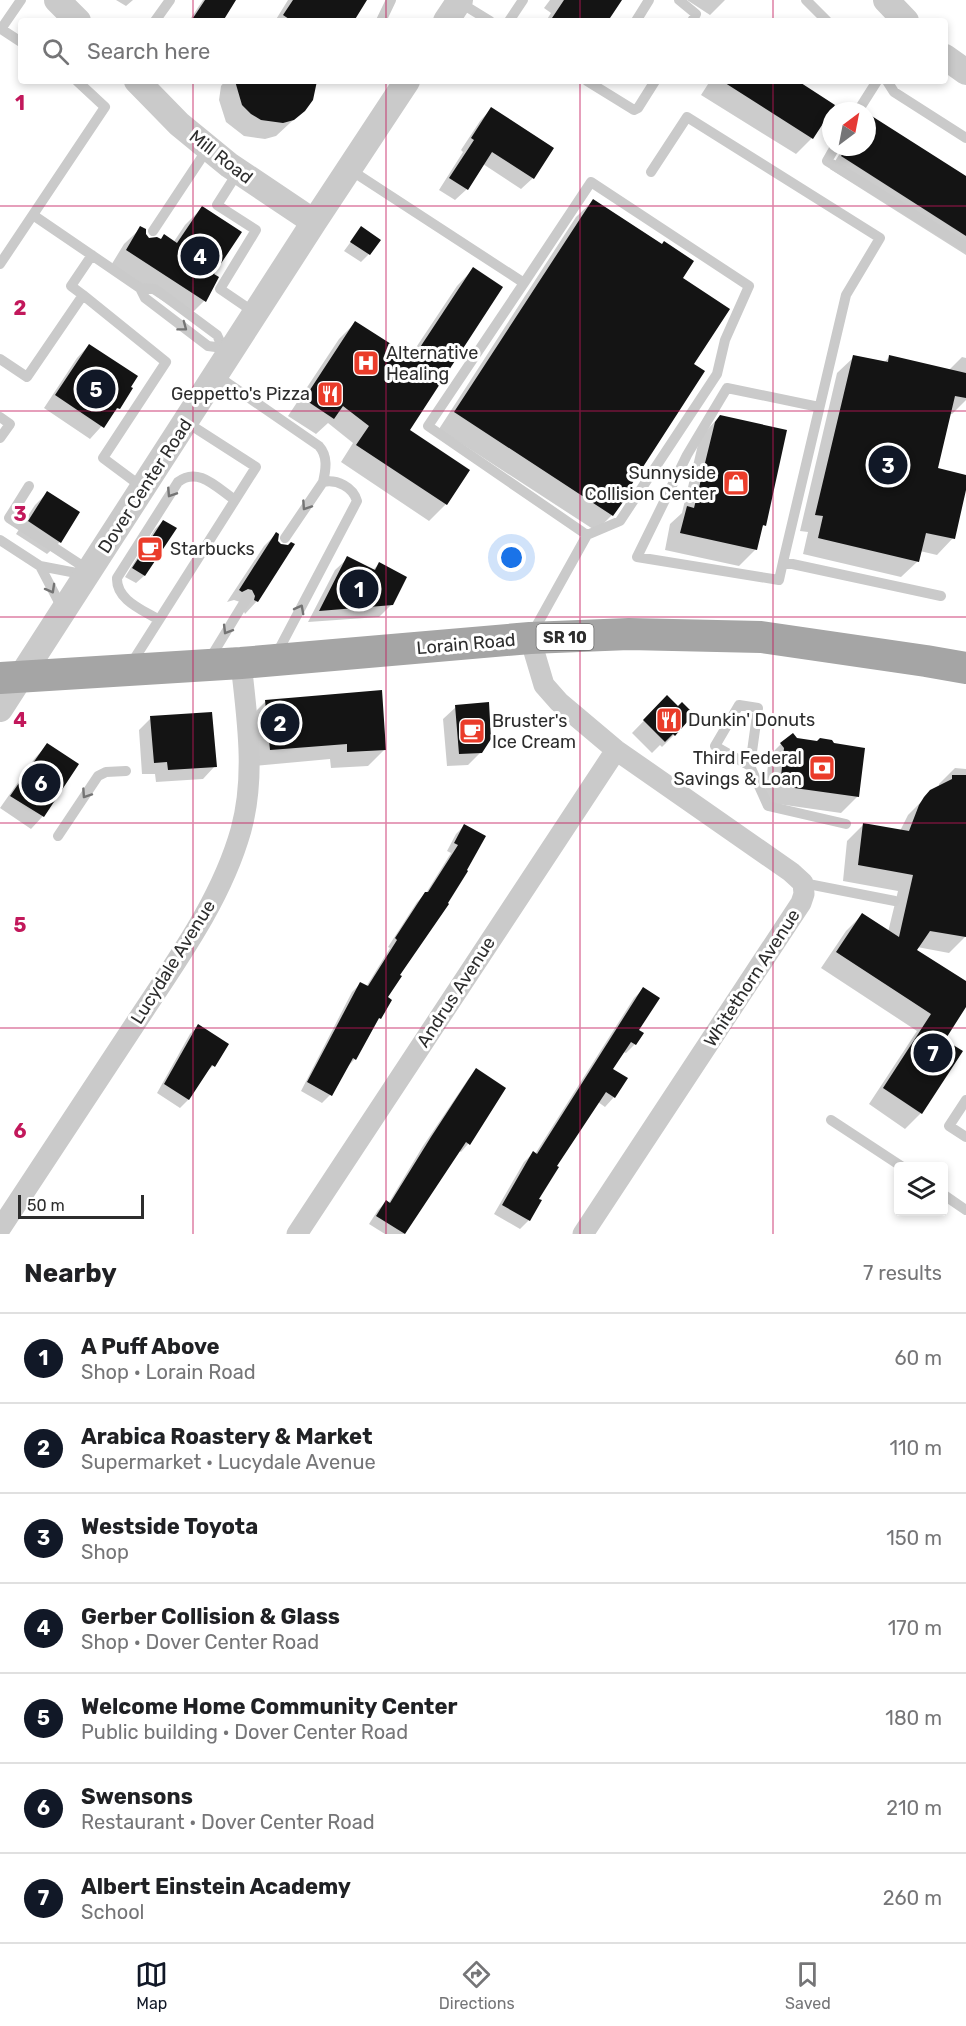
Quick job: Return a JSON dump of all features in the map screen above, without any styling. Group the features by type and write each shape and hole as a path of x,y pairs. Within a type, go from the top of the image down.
{"main road":[{"name":"Lorain Road","path":"11,677 241,663 530,638 628,634 760,637 966,668"}],"street":[{"path":"57,0 75,18"},
{"path":"886,0 903,18"},
{"path":"948,59 966,72"},
{"name":"Mill Road","path":"140,84 179,124 238,172 314,222"},
{"name":"Dover Center Road","path":"0,709 11,677 64,611 216,375 226,351 255,313 405,84"},
{"name":"Whitethorn Avenue","path":"530,638 544,685 560,702 616,750 791,872 803,884 804,894 801,903 583,1234"},
{"name":"Lucydale Avenue","path":"0,1229 184,949 224,880 241,828 249,786 249,738 241,663"},
{"name":"Andrus Avenue","path":"297,1234 616,750"}],"lane":[{"path":"18,40 1,28 21,0"},
{"path":"157,18 170,0"},
{"path":"383,18 392,0"},
{"path":"511,18 523,0"},
{"path":"638,18 649,0"},
{"path":"679,0 696,14 694,18"},
{"path":"814,2 826,18"},
{"path":"455,8 482,18"},
{"path":"0,264 105,108 80,84"},
{"path":"596,84 634,110 638,108 653,84"},
{"path":"864,102 876,84"},
{"path":"889,84 894,92 966,138"},
{"path":"651,172 687,117 880,238 846,295 779,580 637,557 687,455 727,388 819,407"},
{"path":"153,231 208,148"},
{"path":"830,156 826,161 966,246"},
{"path":"348,169 524,283"},
{"path":"238,172 217,205 256,230 220,290 255,313"},
{"path":"530,638 587,535 620,521 717,374 725,340 749,286 591,182 428,426 587,535"},
{"path":"33,215 140,288 145,298 208,346 226,351"},
{"path":"92,255 71,286 166,362 103,458 143,488"},
{"path":"0,359 27,377 83,295"},
{"path":"216,375 319,446 324,452 323,482 285,538"},
{"path":"0,417 10,424 0,438"},
{"path":"128,670 256,467 186,422"},
{"path":"159,620 126,599 118,589 117,578 178,482 184,477 190,475 202,478 235,500"},
{"path":"273,660 357,501 351,490 344,486 330,480 323,482"},
{"path":"29,486 9,518 89,573"},
{"path":"0,540 40,566 89,573"},
{"path":"783,562 941,596"},
{"path":"40,566 64,611"},
{"path":"206,665 248,596"},
{"path":"750,766 714,746 739,705 758,708 750,766 768,806 846,824"},
{"path":"58,836 98,776 106,772 126,771"},
{"path":"803,884 895,901"},
{"path":"966,1100 949,1126 966,1137"},
{"path":"831,1120 894,1162"},
{"path":"948,1198 966,1210"}],"building":[{"path":"205,0 236,0 225,18 193,18"},
{"path":"293,0 367,0 356,18 288,18 283,15"},
{"path":"564,0 622,0 610,18 552,18"},
{"path":"236,84 316,84 313,100 294,120 283,123 261,120 242,105"},
{"path":"727,84 803,84 830,102 822,102 822,125 813,139"},
{"path":"491,107 554,148 534,179 492,152 468,190 449,178 474,140 471,138"},
{"path":"876,119 966,176 966,236 841,156 876,156"},
{"path":"593,199 662,244 664,241 694,261 683,278 730,309 694,364 705,371 613,516 454,412"},
{"path":"202,206 242,232 214,274 219,277 206,302 126,250 140,226 146,229 149,238 161,239 164,234 177,243"},
{"path":"361,226 381,240 370,255 350,242"},
{"path":"473,267 503,287 410,430 470,470 447,505 356,445 369,426 343,406 334,419 304,399 355,321 413,358"},
{"path":"89,344 138,376 120,409 117,408 104,428 55,395"},
{"path":"853,355 888,362 889,355 966,373 966,398 955,396 938,468 966,475 966,490 955,539 926,533 919,562 818,538 823,516 815,515"},
{"path":"720,415 787,430 766,526 763,525 757,550 680,533 687,506 694,508 715,422"},
{"path":"47,491 80,512 61,543 28,521"},
{"path":"163,520 177,528 145,576 132,568"},
{"path":"276,532 279,534 278,541 281,544 288,545 291,542 295,544 258,602 254,600 252,590 242,592 239,590"},
{"path":"347,556 375,570 379,562 407,577 393,605 319,611"},
{"path":"382,690 386,750 347,752 347,744 270,750 265,700"},
{"path":"667,695 678,706 682,702 694,714 675,736 673,734 665,742 643,720"},
{"path":"489,702 491,739 482,753 459,754 455,705"},
{"path":"212,712 217,767 168,770 167,762 154,763 150,716"},
{"path":"793,733 797,738 817,741 820,738 832,740 834,743 865,748 859,797 780,786 784,748 780,743"},
{"path":"47,743 79,764 44,817 10,796"},
{"path":"952,775 966,775 966,937 930,931 917,950 966,981 966,1007 945,1040 963,1051 922,1114 883,1088 931,1014 836,952 862,913 899,937 913,875 858,865 863,823 909,831 924,797 930,790 952,779"},
{"path":"464,824 486,836 449,904 400,975 402,976 388,997 392,1000 381,1019 379,1018 356,1060 353,1058 332,1096 307,1082 360,982 368,986 397,940 395,938 458,845 454,843"},
{"path":"643,987 660,998 639,1030 644,1033 636,1045 631,1042 613,1069 628,1078 615,1098 606,1092 557,1166 559,1167 539,1199 542,1200 530,1221 502,1205 533,1151 537,1154"},
{"path":"198,1024 229,1044 215,1067 212,1065 189,1100 164,1084"},
{"path":"476,1068 506,1088 470,1145 466,1142 405,1234 376,1216 386,1200 390,1203"}],"place":[{"name":"Gerber Collision & Glass","path":"200,256"},
{"name":"Alternative Healing","path":"366,363"},
{"name":"Welcome Home Community Center","path":"96,389"},
{"name":"Geppetto's Pizza","path":"330,394"},
{"name":"Westside Toyota","path":"888,465"},
{"name":"Sunnyside Collision Center","path":"736,483"},
{"name":"Starbucks","path":"150,549"},
{"name":"A Puff Above","path":"359,589"},
{"name":"Dunkin' Donuts","path":"669,720"},
{"name":"Arabica Roastery & Market","path":"280,723"},
{"name":"Bruster's Ice Cream","path":"472,731"},
{"name":"Third Federal Savings & Loan","path":"822,768"},
{"name":"Swensons","path":"41,783"},
{"name":"Albert Einstein Academy","path":"933,1053"}]}
